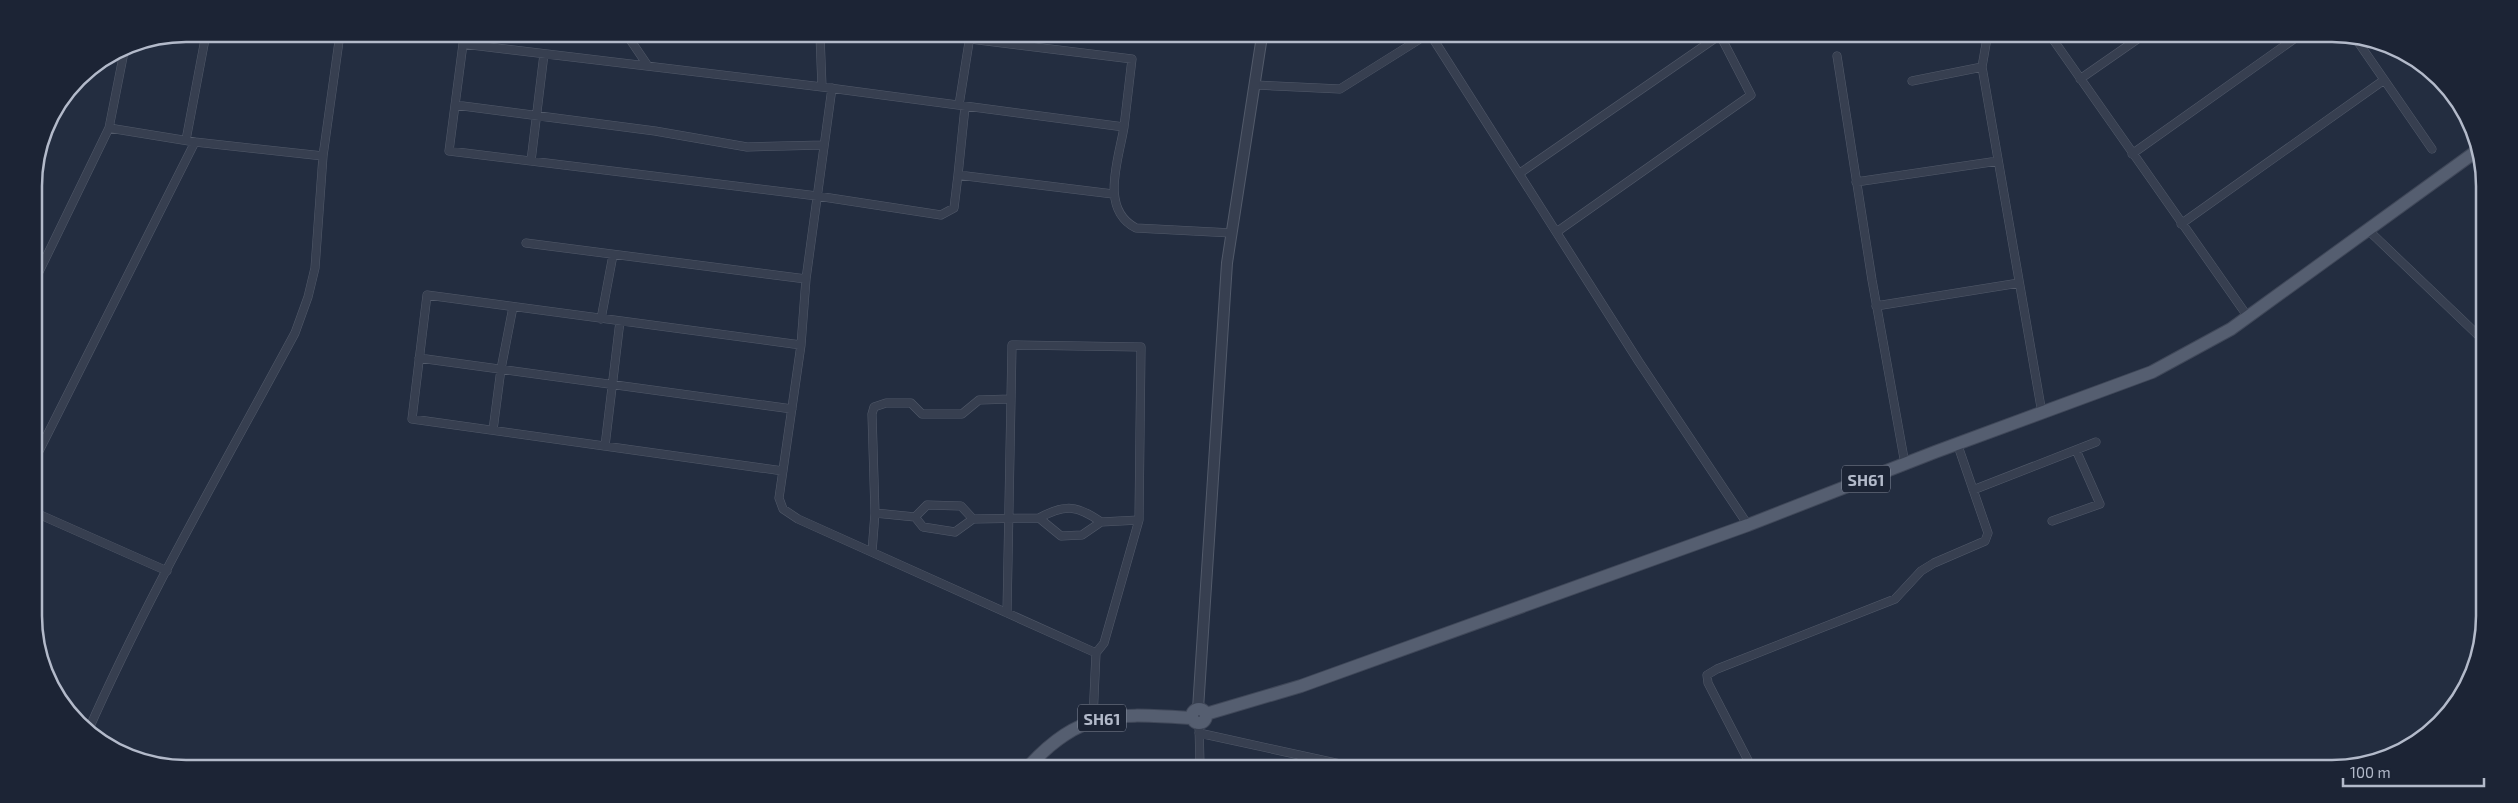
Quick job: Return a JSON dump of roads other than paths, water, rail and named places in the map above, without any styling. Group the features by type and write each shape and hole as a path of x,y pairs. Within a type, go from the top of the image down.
{"main road":[{"name":"SH61","path":"1034,760 1047,746 1067,731 1093,719 1125,715 1199,719 1301,686 1748,524 1957,443 2152,372 2231,329 2472,154"}],"street":[{"path":"186,140 204,42"},
{"path":"91,725 104,693 295,333 305,306 315,268 323,156 339,42"},
{"path":"632,42 648,66"},
{"path":"820,42 822,87"},
{"path":"969,42 962,106 954,208 941,215 818,196 449,151 463,44 832,88 962,106 1124,127"},
{"path":"1007,42 1132,59 1124,127 1113,194 1119,215 1126,223 1136,228 1232,233"},
{"path":"1200,760 1199,719 1227,263 1261,42"},
{"path":"1254,85 1340,89 1415,42"},
{"path":"1435,42 1558,231 1639,362 1748,524"},
{"path":"1520,172 1711,42"},
{"path":"1558,231 1751,95 1723,42"},
{"path":"1986,42 1982,67 2042,413"},
{"path":"2055,42 2248,317"},
{"path":"2080,79 2133,42"},
{"path":"2132,154 2290,42"},
{"path":"2360,46 2432,148"},
{"path":"531,161 544,54"},
{"path":"1836,56 1876,306 1905,464"},
{"path":"43,264 109,128 123,57"},
{"path":"1912,81 1982,67"},
{"path":"2181,224 2384,80"},
{"path":"832,88 806,279 801,345 779,498 783,509 798,519 1096,653"},
{"path":"455,105 537,114 747,147 824,145"},
{"path":"109,128 195,142 323,156"},
{"path":"42,444 195,142"},
{"path":"1856,182 1998,160"},
{"path":"958,175 1113,194"},
{"path":"2367,229 2476,334"},
{"path":"526,243 806,279"},
{"path":"601,319 613,254"},
{"path":"1876,306 2019,283"},
{"path":"783,471 412,419 427,295 801,345"},
{"path":"493,430 501,369 513,307"},
{"path":"605,446 614,385 620,321"},
{"path":"1006,613 1012,345 1141,347 1139,520 1104,643 1096,653 1093,719"},
{"path":"419,358 792,409"},
{"path":"872,552 875,513 872,414 874,406 886,403 911,403 922,414 962,414 979,400 1010,399"},
{"path":"1972,490 2096,442"},
{"path":"1748,760 1708,683 1708,675 1718,669 1895,599 1921,571 1934,563 1980,545 1988,538 1988,533 1957,443"},
{"path":"2052,521 2100,504 2076,450"},
{"path":"875,513 915,516 927,504 961,506 973,519"},
{"path":"915,516 923,527 955,532 973,519 1008,520 1039,518 1055,509 1082,509 1101,522"},
{"path":"42,516 168,571"},
{"path":"1039,518 1061,536 1082,535 1101,522 1139,520"},
{"path":"1199,719 1331,760"}]}
